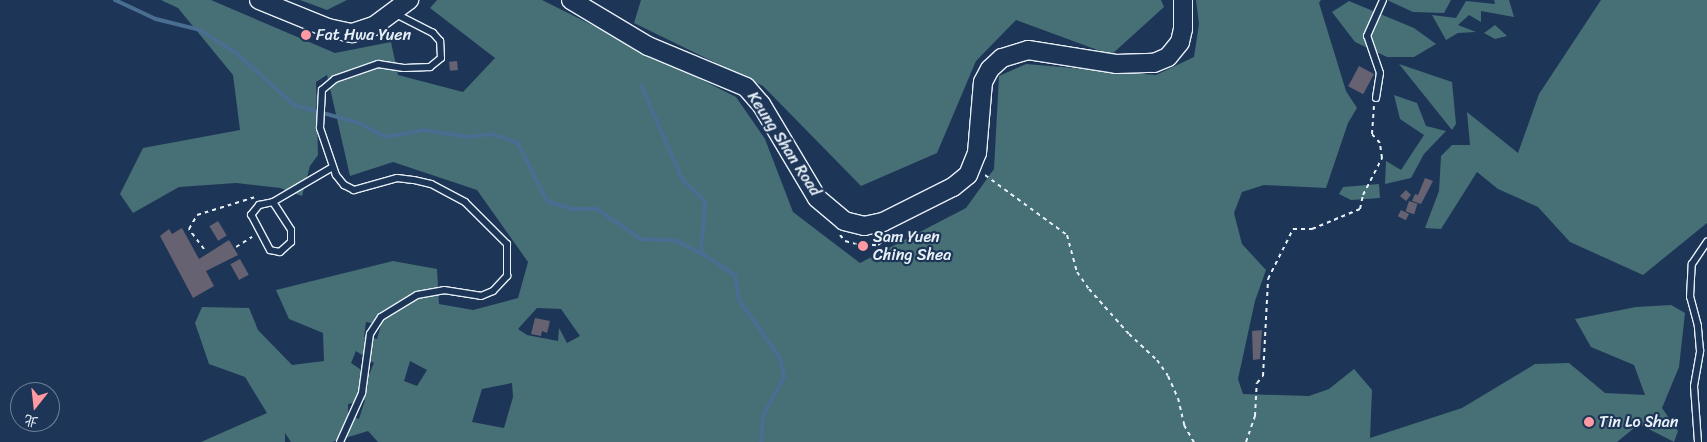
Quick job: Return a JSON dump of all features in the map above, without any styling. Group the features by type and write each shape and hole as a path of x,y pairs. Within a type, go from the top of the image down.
{"main road":[{"path":"259,0 344,32 367,30 409,0"},
{"name":"Keung Shan Road","path":"571,0 648,46 746,86 761,104 817,198 844,222 864,226 883,222 944,192 968,175 977,153 983,82 990,69 1002,58 1028,50 1116,64 1154,63 1168,57 1180,42 1184,22 1183,0"}],"lane":[{"path":"1376,98 1380,72 1367,36 1383,0"},
{"path":"340,442 362,393 370,334 382,317 417,295 444,290 481,296 493,291 507,276 507,244 499,233 465,202 439,189 397,178 354,190 344,185 334,167 320,128 322,90 351,73 378,64 404,68 430,67 440,58 440,40 433,33 393,12"},
{"path":"273,202 291,230 291,242 280,252 270,250 258,233 251,215 259,205 273,202 334,167"},
{"path":"1698,442 1694,386 1700,351 1698,326 1690,297 1692,264 1707,242"}],"path":[{"path":"1246,442 1255,416 1257,383 1263,376 1263,332 1268,279 1293,229 1312,228 1360,209 1363,195 1382,158 1380,143 1372,134 1376,98"},
{"path":"983,174 1066,235 1078,272 1089,289 1129,334 1158,360 1168,376 1178,398 1184,425 1194,442"},
{"path":"204,249 189,229 197,215 253,197 268,197 273,202"},
{"path":"236,247 258,233"}],"green space":[{"path":"161,0 211,0 335,53 391,42 398,75 463,92 495,58 430,8 437,0 542,0 736,97 765,139 793,212 860,263 966,208 994,169 999,76 1026,64 1156,75 1194,57 1199,24 1196,0 1321,0 1319,3 1346,91 1357,108 1348,123 1326,188 1264,185 1242,192 1234,213 1242,244 1266,270 1255,301 1238,379 1243,394 1309,396 1329,389 1354,369 1372,390 1370,438 1462,408 1535,364 1569,363 1605,393 1645,395 1634,365 1591,347 1575,319 1636,307 1671,305 1685,313 1679,367 1662,408 1678,431 1674,442 1639,424 1617,442 378,442 368,431 332,442 291,442 285,433 285,442 201,442 267,413 245,377 209,364 195,323 202,307 249,308 258,330 292,365 324,361 323,333 289,319 276,290 393,261 437,269 439,304 473,310 518,298 528,262 477,190 393,162 350,176 327,75 316,82 318,155 310,166 302,196 280,188 236,183 179,187 133,213 120,194 143,148 240,130 233,75 178,8","holes":["537,308 561,309 580,336 567,343 559,328 558,341 527,335 518,329","366,322 381,325 377,339 364,337","356,351 374,363 369,375 351,363","410,361 427,370 417,386 404,381","512,383 513,397 504,428 472,422 482,389","365,400 359,419 348,415 348,404"]},
{"path":"300,0 347,0 327,10"},
{"path":"641,0 1161,0 1164,7 1111,55 1016,20 976,61 937,153 861,186 763,86 634,23"},
{"path":"1387,0 1451,0 1444,13 1413,12"},
{"path":"1494,0 1509,0 1514,17 1481,11 1481,22 1469,15 1458,25 1476,32 1458,33 1446,40 1432,15 1456,18 1466,1 1495,4"},
{"path":"1601,0 1707,0 1707,223 1643,275 1570,242 1538,207 1498,189 1477,172 1441,229 1425,228 1439,191 1441,156 1452,145 1470,145 1467,112 1518,153 1539,94"},
{"path":"1349,1 1414,28 1436,44 1414,57 1387,57 1355,42 1332,12"},
{"path":"1495,25 1507,36 1495,39 1484,33"},
{"path":"1399,64 1452,82 1456,124 1452,130"},
{"path":"1394,95 1417,103 1426,126 1446,131 1424,154 1411,178 1385,184 1386,161 1401,170 1424,135 1400,119"},
{"path":"1379,184 1380,198 1351,200 1339,194 1343,187"}],"building":[{"path":"457,61 458,70 450,71 449,62"},
{"path":"1359,66 1374,74 1363,94 1348,86"},
{"path":"1425,178 1433,181 1421,204 1412,201 1415,194 1418,195"},
{"path":"1406,190 1411,195 1406,201 1400,196"},
{"path":"1409,201 1418,204 1414,214 1406,211"},
{"path":"1401,210 1409,214 1406,220 1398,216"},
{"path":"218,221 227,236 218,241 209,226"},
{"path":"182,228 199,259 229,240 238,255 206,271 214,286 193,298 160,236 169,229 172,234"},
{"path":"240,259 249,275 239,280 230,264"},
{"path":"535,318 550,321 547,333 542,331 541,336 531,334"},
{"path":"1262,330 1260,359 1253,360 1252,331"}],"waterway":[{"path":"115,0 156,19 200,30 236,53 294,105 359,123 385,137 424,130 468,137 492,134 518,143 547,201 571,209 597,209 641,239 675,240 701,253"},
{"path":"641,85 682,179 705,202 701,253 735,275 739,300 780,358 784,377 763,416 761,442"}],"place":[{"name":"Fat Hwa Yuen","path":"306,35"},
{"name":"Sam Yuen Ching Shea","path":"863,246"},
{"name":"Tin Lo Shan","path":"1589,422"}]}
